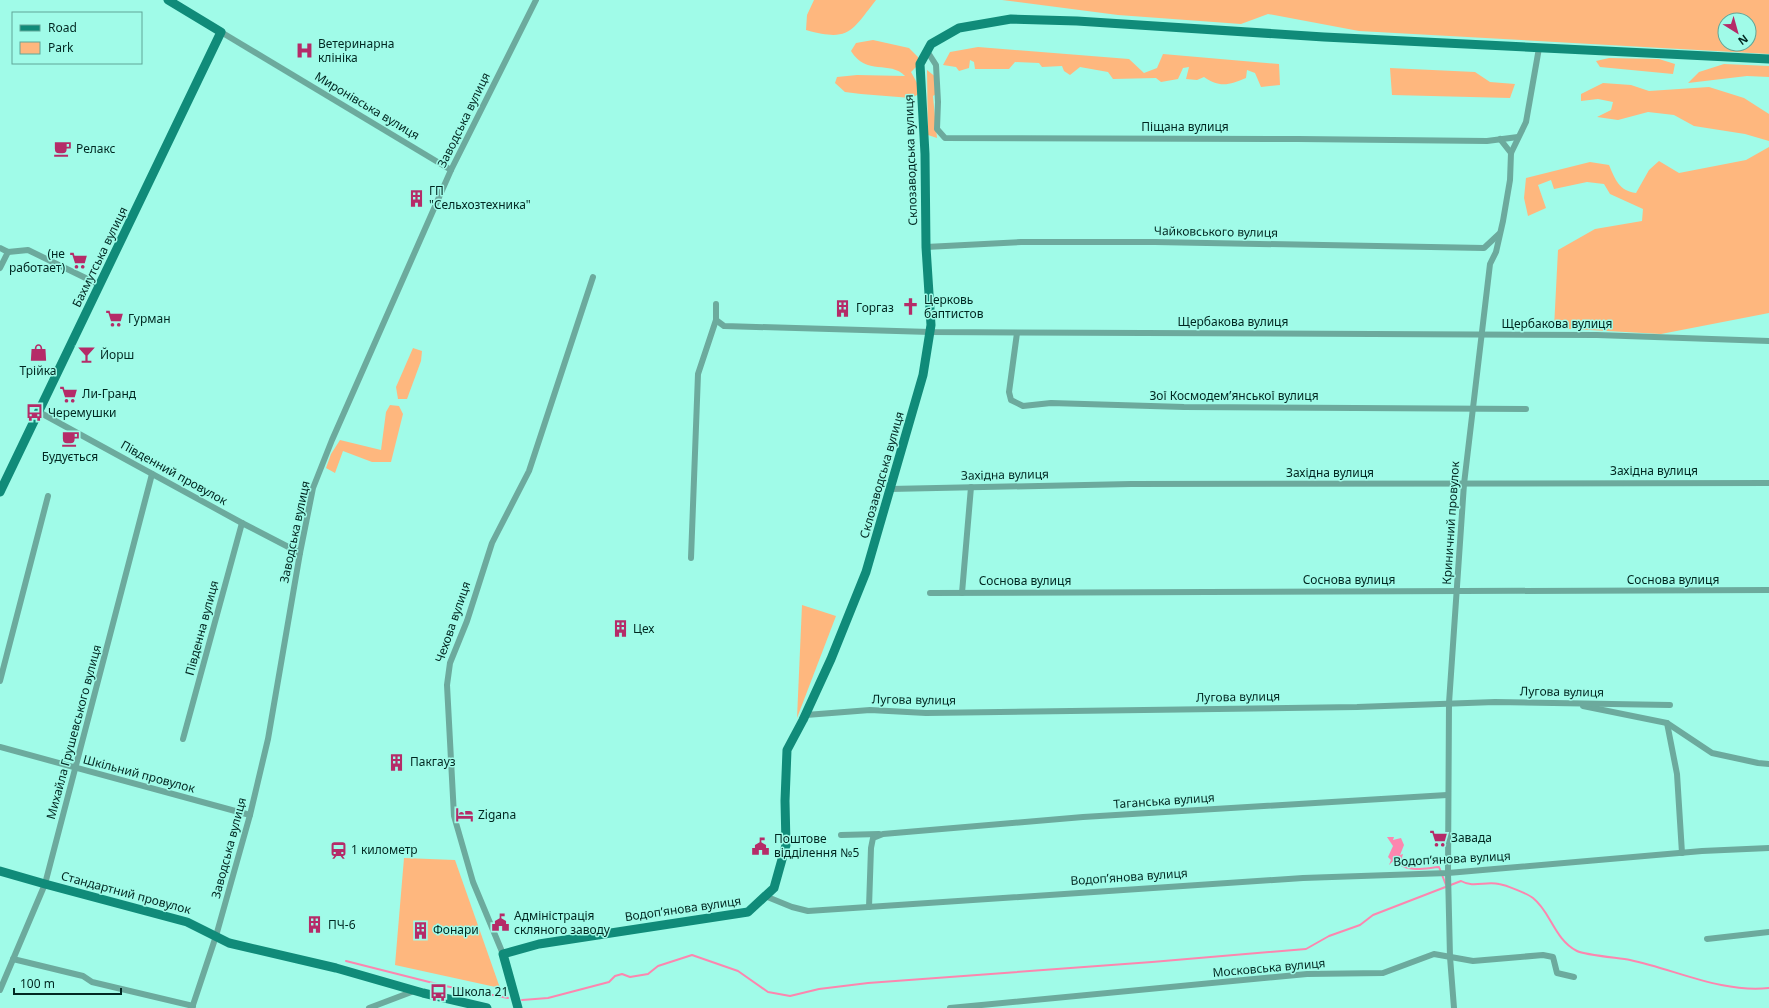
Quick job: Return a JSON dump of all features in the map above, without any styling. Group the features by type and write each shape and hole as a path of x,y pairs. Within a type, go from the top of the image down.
{"street":[{"name":"Миронівська вулиця","path":"168,0 452,170"},
{"name":"Заводська вулиця","path":"193,1007 216,936 250,815 268,738 300,553 313,488 332,440 452,170 536,0"},
{"path":"929,48 959,28 1011,19 1077,21 1324,37 1769,59"},
{"name":"Бахмутська вулиця","path":"0,492 221,32"},
{"name":"Піщана вулиця","path":"929,48 936,65 938,102 937,129 945,138 1487,141 1518,137"},
{"name":"Склозаводська вулиця","path":"765,896 774,888 786,845 785,801 788,750 806,715 866,572 923,375 932,325 926,247 925,154 920,64 929,48"},
{"name":"Криничний провулок","path":"1454,1008 1450,957 1447,795 1449,703 1458,590 1464,484 1490,264 1496,252 1510,180 1511,153 1526,122 1539,48"},
{"path":"1500,139 1511,153"},
{"path":"1490,264 1490,254 1484,248 1500,232"},
{"name":"Чайковського вулиця","path":"926,247 1021,242 1155,242 1484,248"},
{"path":"0,248 8,252 28,250 100,284"},
{"path":"0,268 8,252"},
{"name":"Чехова вулиця","path":"518,1008 503,954 473,882 454,816 447,685 450,663 467,620 492,543 529,471 593,277"},
{"path":"691,558 698,374 716,320 716,304"},
{"name":"Щербакова вулиця","path":"716,320 724,326 930,332 1597,335 1769,341"},
{"name":"Зої Космодем’янської вулиця","path":"1017,332 1009,392 1011,400 1024,406 1051,403 1184,407 1526,409"},
{"name":"Південний провулок","path":"39,412 300,553"},
{"name":"Михайла Грушевського вулиця","path":"0,990 45,884 77,768 152,474"},
{"name":"Західна вулиця","path":"890,489 1131,484 1464,484 1631,482 1769,483"},
{"path":"962,593 971,487"},
{"path":"0,682 48,496"},
{"name":"Південна вулиця","path":"183,739 242,523"},
{"name":"Соснова вулиця","path":"930,593 1769,590"},
{"path":"1566,702 1667,723 1712,753 1769,764"},
{"name":"Лугова вулиця","path":"806,715 870,710 926,713 1357,707 1449,703 1566,702 1670,705"},
{"path":"1667,723 1677,774 1682,853"},
{"name":"Шкільний провулок","path":"0,746 250,815"},
{"name":"Таганська вулиця","path":"841,835 883,834 1083,817 1447,795"},
{"path":"869,907 871,848 873,838 883,834"},
{"name":"Водоп’янова вулиця","path":"503,954 539,944 748,912 765,896 792,907 808,911 1303,878 1448,873 1682,853 1769,848"},
{"name":"Стандартний провулок","path":"0,871 187,922 229,943 336,968 415,991 487,1008"},
{"path":"1707,938 1769,932"},
{"name":"Московська вулиця","path":"950,1008 1307,974 1383,973 1434,954 1473,961 1543,955 1552,957 1557,973 1574,976"},
{"path":"13,959 83,976 92,982 193,1007"},
{"path":"369,1008 415,991"}],"green space":[{"path":"814,0 876,0 861,20 848,32 832,35 806,30 807,15"},
{"path":"1002,0 1769,0 1769,54 1733,52 1757,52 1757,12 1717,12 1717,51 1359,31 1268,14 1241,24 1118,15"},
{"path":"873,40 909,48 918,57 918,65 911,72 917,83 919,94 911,98 845,92 835,83 837,77 857,75 905,76 899,71 871,66 864,63 857,59 851,51 856,43"},
{"path":"978,47 1129,59 1144,73 1157,68 1163,54 1279,64 1280,85 1261,87 1255,73 1247,70 1246,78 1230,84 1220,84 1204,77 1197,80 1186,79 1189,67 1183,68 1178,79 1161,82 1156,78 1113,79 1108,72 1080,67 1070,75 1064,71 1062,66 1042,67 1039,63 1015,62 1009,69 975,69 974,62 970,60 969,68 959,71 956,67 943,65 950,52"},
{"path":"1609,58 1659,59 1675,64 1673,74 1600,67 1596,61"},
{"path":"1724,64 1769,66 1769,77 1747,76 1688,83 1699,72"},
{"path":"1390,68 1475,72 1490,82 1515,84 1510,98 1392,95"},
{"path":"927,70 937,78 936,94 933,96 937,138 928,135"},
{"path":"1603,83 1631,85 1649,91 1709,87 1744,98 1769,114 1769,141 1745,134 1694,126 1674,115 1648,112 1618,120 1597,117 1611,110 1613,102 1598,99 1581,101 1581,94"},
{"path":"1769,147 1769,313 1661,334 1554,328 1558,250 1595,229 1642,221 1643,209 1610,194 1604,184 1587,182 1554,189 1551,180 1538,185 1546,208 1528,216 1524,198 1526,178 1590,162 1609,165 1618,184 1625,190 1636,193 1649,170 1659,161 1679,173 1746,160"},
{"path":"413,348 422,351 421,361 407,399 398,399 396,387"},
{"path":"390,405 399,406 403,414 391,462 372,462 343,451 335,473 326,468 331,454 340,440 381,450 386,412"},
{"path":"802,605 836,616 797,718"},
{"path":"404,858 455,860 500,988 395,965"}],"shaded area":[{"path":"1387,837 1394,837 1393,840 1401,838 1404,845 1400,855 1403,854 1401,861 1398,862 1396,858 1389,865 1391,860 1388,857 1393,846"}],"waterway":[{"path":"1398,862 1407,868 1412,869 1439,867 1446,885"},
{"path":"522,1000 548,998 609,982 615,976 622,974 630,977 648,974 658,966 692,955 738,971 768,992 790,996 819,989 868,983 1306,949 1329,936 1360,925 1373,915 1461,881 1470,884 1499,884 1530,896 1544,910 1563,940 1577,951 1647,964 1716,984 1751,989 1769,988"},
{"path":"346,961 445,986 508,998"}],"place":[{"name":"Ветеринарна клініка","path":"305,51"},
{"name":"Релакс","path":"63,149"},
{"name":"ГП \"Сельхозтехника\"","path":"416,198"},
{"name":"(не работает)","path":"78,261"},
{"name":"Церковь баптистов","path":"911,307"},
{"name":"Горгаз","path":"843,308"},
{"name":"Гурман","path":"115,319"},
{"name":"Трійка","path":"38,352"},
{"name":"Йорш","path":"87,355"},
{"name":"Ли-Гранд","path":"69,394"},
{"name":"Черемушки","path":"35,413"},
{"name":"Будується","path":"70,438"},
{"name":"Цех","path":"620,629"},
{"name":"Пакгауз","path":"397,762"},
{"name":"Zigana","path":"465,815"},
{"name":"Завада","path":"1438,838"},
{"name":"Поштове відділення №5","path":"761,846"},
{"name":"1 километр","path":"338,850"},
{"name":"Адміністрація скляного заводу","path":"501,923"},
{"name":"ПЧ-6","path":"315,925"},
{"name":"Фонари","path":"420,930"},
{"name":"Школа 21","path":"439,992"}]}
